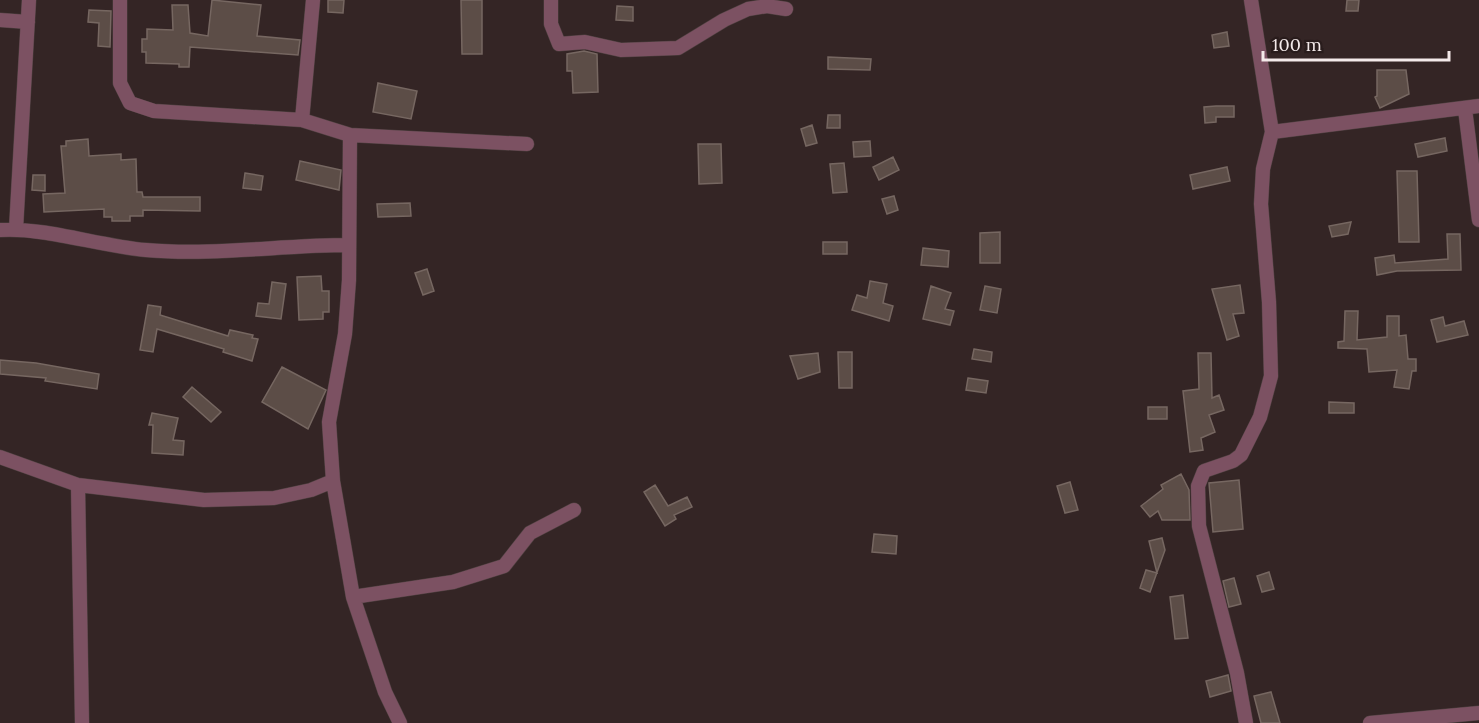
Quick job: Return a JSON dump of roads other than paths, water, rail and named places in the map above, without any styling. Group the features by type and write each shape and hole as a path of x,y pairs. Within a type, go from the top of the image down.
{"street":[{"path":"16,229 29,0"},
{"path":"120,0 120,83 130,103 154,111 302,120 350,135 527,144"},
{"path":"302,120 313,0"},
{"path":"551,0 551,24 559,44 585,42 621,50 678,48 724,20 748,9 767,6 786,9"},
{"path":"1246,723 1238,673 1199,526 1198,486 1204,471 1233,461 1241,455 1260,417 1271,376 1269,302 1261,204 1263,169 1272,132 1251,0"},
{"path":"0,20 28,22"},
{"path":"1272,132 1472,108 1479,220"},
{"path":"350,135 349,280 345,334 329,422 333,481 353,597 385,692 400,723"},
{"path":"0,230 16,229 97,244 188,253 296,245 349,245"},
{"path":"0,457 78,485 204,500 274,498 310,490 333,481"},
{"path":"78,485 82,723"},
{"path":"353,597 453,582 504,566 530,533 573,510"},
{"path":"1370,723 1479,713"}]}
